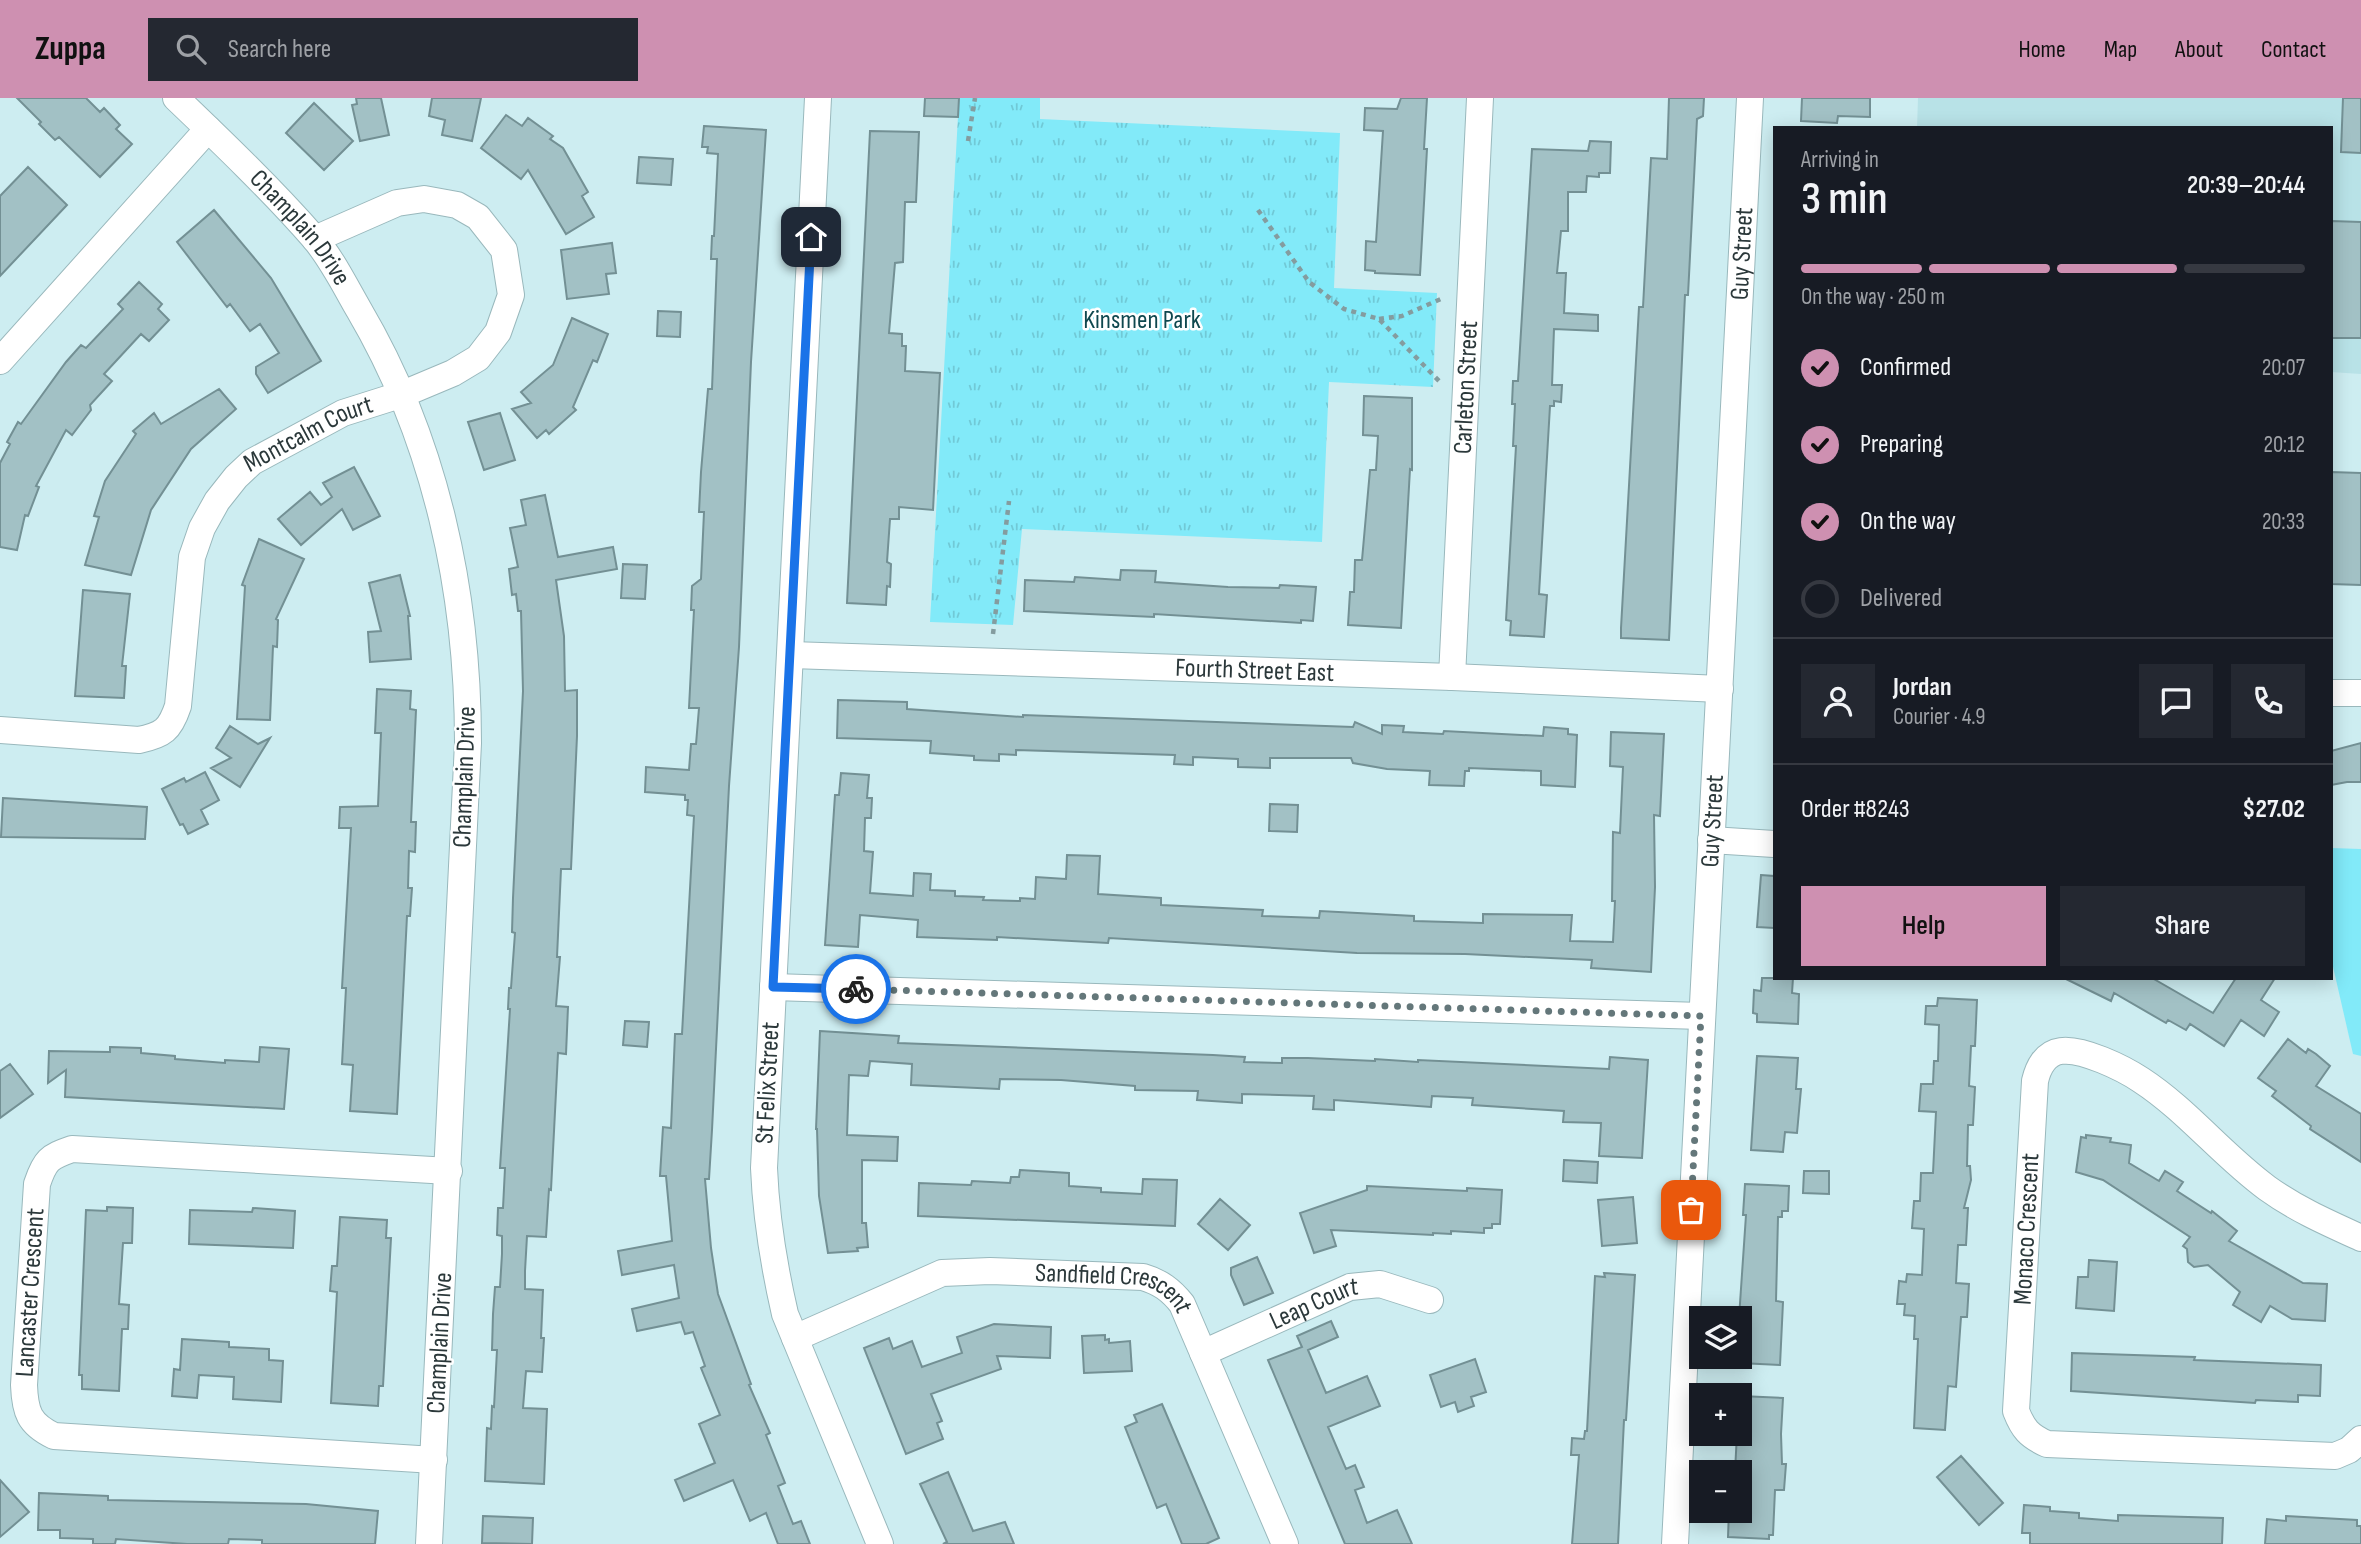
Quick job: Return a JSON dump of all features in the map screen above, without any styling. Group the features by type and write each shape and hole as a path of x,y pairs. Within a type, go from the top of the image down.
{"street":[{"name":"Champlain Drive","path":"176,98 315,239 377,340 403,394 437,495 459,596 468,685 468,743 429,1544"},
{"name":"St Felix Street","path":"818,98 765,1141 766,1200 785,1314 880,1544"},
{"name":"Carleton Street","path":"1452,677 1480,98"},
{"name":"Guy Street","path":"1675,1544 1750,98"},
{"path":"0,361 208,129"},
{"name":"Montcalm Court","path":"0,730 139,740 158,736 173,723 178,706 192,557 202,528 217,501 236,477 252,462 343,413 403,394 453,373 478,358 498,332 511,295 504,250 478,217 457,205 424,199 397,203 315,239"},
{"name":"Fourth Street East","path":"791,655 1452,677 1720,690"},
{"path":"2333,693 2361,693"},
{"path":"1711,840 1773,844"},
{"path":"773,987 1701,1016"},
{"name":"Monaco Crescent","path":"2361,1238 2301,1210 2266,1187 2157,1092 2122,1069 2097,1059 2060,1051 2046,1058 2038,1069 2034,1095 2016,1410 2023,1428 2047,1444 2335,1456 2349,1450 2361,1439"},
{"name":"Lancaster Crescent","path":"434,1460 54,1436 40,1429 31,1420 25,1403 24,1385 37,1184 46,1162 53,1156 72,1149 449,1171"},
{"name":"Sandfield Crescent","path":"795,1338 942,1273 990,1271 1154,1280 1166,1287 1182,1304 1285,1544"},
{"name":"Leap Court","path":"1203,1353 1350,1287 1380,1284 1430,1300"}],"path":[{"path":"968,141 975,98"},
{"path":"1258,210 1309,282 1344,309 1379,319 1402,316 1443,298"},
{"path":"1379,319 1439,381"},
{"path":"993,634 1009,501"}],"shaded area":[{"path":"1918,98 2361,98 2361,374 2333,372 2333,126 1917,126"}],"green space":[{"name":"Kinsmen Park","path":"959,98 1040,98 1040,119 1340,133 1334,288 1437,293 1433,387 1329,382 1322,542 1022,529 1013,625 930,622"},
{"path":"2333,848 2361,849 2361,1056 2353,1054 2333,967"}],"building":[{"path":"17,98 86,98 100,112 104,108 120,125 116,129 132,144 100,177 59,137 55,140"},
{"path":"356,98 381,98 389,135 360,141 352,105 357,104"},
{"path":"432,98 481,98 472,141 442,135 445,120 429,116"},
{"path":"925,98 959,98 958,117 924,116"},
{"path":"1401,98 1427,98 1420,275 1365,270 1366,241 1376,242 1383,131 1364,130 1365,108 1397,109"},
{"path":"1669,98 1704,98 1703,116 1697,119 1688,295 1685,295 1669,640 1621,638 1639,307 1643,307 1651,158 1667,159"},
{"path":"1802,98 1870,98 1870,117 1838,116 1837,123 1801,121"},
{"path":"2343,98 2361,98 2361,153 2341,152"},
{"path":"314,103 353,141 324,170 286,133"},
{"path":"506,115 522,126 528,118 553,136 550,139 563,148 588,192 582,196 594,217 566,234 528,170 521,179 481,148"},
{"path":"704,126 766,130 751,362 739,647 729,786 712,1130 709,1179 705,1179 718,1294 751,1384 749,1385 770,1433 766,1435 785,1483 778,1486 793,1524 801,1521 810,1544 778,1544 766,1513 750,1521 733,1480 684,1501 675,1480 715,1463 699,1424 720,1415 701,1368 705,1366 693,1332 685,1334 681,1322 637,1331 632,1309 679,1298 674,1265 622,1275 618,1251 672,1241 666,1176 660,1176 663,1127 671,1128 675,1034 682,1034 694,816 687,815 688,800 685,800 685,795 645,792 646,767 689,770 691,744 696,744 699,708 689,708 694,610 691,610 692,586 701,579 704,512 699,512 701,472 708,389 712,389 717,259 711,259 718,154 707,153 708,147 702,147"},
{"path":"870,131 919,132 916,202 905,202 903,262 895,263 889,333 902,334 902,346 906,346 905,371 940,373 933,510 899,507 899,519 890,519 887,562 891,564 890,587 887,586 886,605 847,603"},
{"path":"1590,141 1611,142 1610,173 1599,173 1599,177 1587,176 1586,192 1568,192 1568,231 1561,231 1557,273 1566,273 1564,313 1598,315 1598,331 1554,329 1552,385 1562,385 1561,402 1554,401 1554,406 1550,406 1539,594 1547,595 1544,637 1510,635 1511,621 1506,620 1516,446 1513,446 1513,381 1518,381 1532,149 1588,151"},
{"path":"639,157 673,159 671,185 637,183"},
{"path":"28,167 67,205 0,276 0,196"},
{"path":"214,210 271,278 321,361 268,393 256,374 256,367 279,353 260,324 250,331 230,304 227,307 177,242"},
{"path":"2333,221 2361,222 2361,338 2333,338"},
{"path":"612,243 616,273 606,274 609,294 567,299 561,250"},
{"path":"139,282 162,304 158,309 169,320 149,341 141,334 104,374 112,381 90,405 91,410 72,435 66,430 36,486 39,487 28,516 25,515 17,550 0,547 0,463 10,444 7,442 18,422 21,424 66,362 81,345 86,348 123,309 118,304"},
{"path":"658,311 681,312 680,337 657,336"},
{"path":"572,318 608,334 597,362 593,360 573,407 576,410 549,434 546,430 537,438 512,409 531,403 521,392 553,365"},
{"path":"219,389 236,409 191,449 151,510 131,575 85,565 99,517 94,516 105,481 136,434 133,431 154,413 161,424"},
{"path":"1364,396 1412,398 1412,470 1410,469 1401,628 1348,625 1350,592 1354,592 1355,560 1362,560 1370,470 1376,470 1378,436 1363,435"},
{"path":"500,413 515,460 484,470 468,422"},
{"path":"354,467 380,516 353,530 342,509 301,545 278,519 310,492 321,505 332,497 323,483"},
{"path":"2333,472 2361,473 2361,585 2333,584"},
{"path":"545,495 558,557 613,547 617,569 556,580 564,636 565,691 577,690 577,736 571,869 561,869 557,957 560,957 556,1006 568,1007 566,1054 558,1053 546,1237 527,1236 525,1271 525,1289 543,1290 542,1372 526,1371 523,1408 547,1409 544,1484 485,1481 487,1428 491,1429 492,1406 494,1407 497,1350 492,1350 495,1287 500,1287 502,1254 502,1236 497,1235 498,1208 503,1208 505,1168 500,1168 509,988 515,933 512,932 513,898 523,691 521,611 518,611 516,594 512,595 509,569 518,567 510,528 526,525 521,500"},
{"path":"259,539 304,559 276,619 277,647 273,646 270,720 237,719 245,586 242,585"},
{"path":"623,564 647,565 645,599 621,598"},
{"path":"1121,570 1156,571 1155,582 1228,587 1316,587 1313,621 1301,620 1301,623 1154,614 1154,617 1024,611 1025,580 1074,582 1075,577 1120,580"},
{"path":"400,575 410,616 411,659 370,662 368,632 381,631 369,583"},
{"path":"83,590 130,594 122,666 126,666 124,698 75,696"},
{"path":"377,689 411,691 410,709 416,710 411,822 416,822 415,852 409,851 408,888 412,888 410,916 407,916 397,1114 350,1111 353,1065 342,1064 346,988 342,988 351,828 339,828 340,807 378,806 381,733 375,733"},
{"path":"838,700 907,702 907,709 1023,717 1353,727 1355,722 1382,734 1382,725 1404,726 1403,732 1443,734 1444,731 1543,736 1544,727 1568,729 1568,734 1577,735 1575,787 1541,785 1541,771 1469,768 1469,771 1465,771 1464,786 1429,785 1430,771 1387,769 1353,763 1351,758 1270,758 1270,768 1238,767 1238,759 1193,757 1193,765 1174,764 1175,755 1016,750 1016,755 999,754 999,761 974,760 974,756 930,753 931,741 837,738"},
{"path":"230,726 258,744 270,738 240,787 211,768 231,758 216,748"},
{"path":"1611,732 1664,734 1660,816 1654,815 1655,887 1651,972 1591,968 1592,960 1465,954 1357,953 1109,938 1108,943 997,937 997,940 917,937 918,920 860,915 858,947 825,945 835,795 839,795 841,773 869,775 867,798 872,798 871,818 865,818 864,851 873,852 870,893 913,896 914,873 931,874 930,890 955,891 955,896 984,897 983,900 1035,899 1036,877 1066,879 1067,855 1100,856 1098,894 1161,898 1161,905 1263,910 1262,916 1319,918 1320,911 1414,916 1414,921 1483,923 1483,914 1572,915 1570,941 1613,942 1613,832 1620,833 1623,767 1610,766"},
{"path":"2361,743 2361,782 2333,785 2333,750"},
{"path":"205,772 219,800 201,810 208,824 188,834 183,824 180,825 162,789 184,778 186,782"},
{"path":"3,798 147,807 145,839 1,837"},
{"path":"1270,804 1298,805 1297,832 1269,831"},
{"path":"1761,875 1773,876 1773,928 1757,927"},
{"path":"1762,978 1793,980 1792,993 1799,994 1798,1024 1757,1022 1757,1014 1753,1013 1754,990 1761,991"},
{"path":"2068,980 2155,980 2213,1013 2235,980 2274,980 2261,1000 2279,1012 2264,1036 2241,1020 2224,1046 2190,1024 2186,1030 2168,1020 2166,1023 2114,993 2111,1001"},
{"path":"1938,998 1977,1000 1975,1046 1971,1046 1969,1086 1975,1087 1973,1125 1968,1125 1967,1166 1970,1166 1971,1180 1964,1208 1968,1208 1966,1245 1958,1245 1956,1283 1969,1284 1967,1317 1961,1317 1956,1387 1948,1386 1945,1430 1914,1428 1918,1339 1914,1339 1915,1316 1904,1315 1905,1304 1897,1304 1899,1281 1906,1282 1907,1274 1922,1275 1924,1229 1912,1228 1914,1201 1920,1201 1921,1173 1933,1173 1936,1112 1919,1111 1921,1084 1933,1084 1934,1061 1938,1061 1939,1025 1925,1024 1926,1006 1937,1006"},
{"path":"625,1021 649,1022 647,1047 623,1045"},
{"path":"820,1031 899,1036 898,1043 1213,1055 1245,1057 1244,1062 1282,1063 1282,1058 1375,1059 1609,1069 1610,1057 1648,1060 1642,1158 1599,1156 1601,1123 1563,1122 1564,1111 1472,1105 1473,1098 1432,1096 1431,1107 1334,1100 1334,1110 1313,1109 1314,1096 1242,1094 1242,1103 1197,1100 1198,1091 1135,1090 1135,1086 1061,1080 1000,1079 999,1089 911,1085 912,1064 870,1061 868,1076 849,1075 847,1135 898,1137 897,1161 862,1160 862,1223 866,1223 868,1247 857,1248 858,1251 828,1253 819,1196 816,1129"},
{"path":"2288,1039 2306,1053 2308,1049 2316,1054 2330,1066 2316,1086 2361,1114 2361,1162 2310,1129 2311,1126 2272,1096 2276,1091 2258,1078"},
{"path":"110,1047 141,1048 141,1053 225,1063 225,1060 259,1062 260,1047 289,1049 284,1109 65,1097 66,1070 48,1083 49,1051 110,1052"},
{"path":"1757,1056 1798,1058 1796,1089 1801,1089 1797,1133 1785,1132 1783,1152 1751,1150"},
{"path":"10,1064 33,1094 0,1118 0,1071"},
{"path":"2086,1135 2111,1138 2110,1142 2131,1145 2129,1163 2159,1181 2165,1171 2183,1182 2177,1191 2211,1213 2212,1211 2237,1231 2229,1241 2303,1283 2327,1284 2325,1321 2292,1319 2270,1306 2261,1322 2233,1305 2240,1292 2208,1265 2194,1267 2188,1262 2187,1249 2183,1246 2190,1237 2103,1180 2076,1172 2081,1137 2086,1138"},
{"path":"1564,1160 1598,1162 1597,1183 1563,1181"},
{"path":"1020,1170 1069,1173 1069,1186 1101,1188 1101,1192 1142,1194 1143,1179 1177,1180 1175,1226 918,1216 919,1183 1010,1183 1011,1177 1019,1177"},
{"path":"1804,1171 1829,1171 1829,1194 1803,1193"},
{"path":"1745,1184 1789,1186 1788,1211 1782,1211 1782,1217 1778,1217 1776,1301 1783,1302 1780,1365 1752,1364 1752,1306 1740,1306 1746,1215 1743,1215"},
{"path":"1367,1186 1502,1190 1500,1224 1484,1228 1484,1233 1451,1231 1451,1234 1433,1235 1331,1230 1336,1246 1314,1253 1300,1213 1367,1190"},
{"path":"1633,1197 1637,1243 1602,1246 1598,1200"},
{"path":"1220,1199 1250,1225 1228,1250 1198,1224"},
{"path":"107,1207 133,1208 132,1243 123,1243 119,1304 129,1305 128,1329 122,1329 119,1391 82,1389 82,1375 79,1375 86,1210 107,1211"},
{"path":"253,1208 295,1211 293,1248 189,1244 190,1210 252,1212"},
{"path":"340,1217 387,1220 386,1238 391,1238 383,1386 379,1386 378,1406 331,1403 337,1292 330,1291 332,1266 337,1266"},
{"path":"1257,1257 1273,1293 1244,1305 1231,1275 1231,1268"},
{"path":"2089,1260 2117,1262 2114,1311 2076,1308 2078,1277 2088,1277"},
{"path":"1604,1273 1635,1275 1618,1544 1572,1544 1579,1455 1571,1455 1572,1438 1584,1439 1587,1431 1595,1276 1605,1277"},
{"path":"1331,1321 1338,1337 1308,1350 1326,1393 1367,1376 1380,1406 1328,1427 1346,1469 1355,1465 1364,1487 1355,1490 1367,1523 1397,1510 1412,1544 1345,1544 1268,1360 1302,1347 1297,1336"},
{"path":"994,1324 1051,1327 1050,1358 997,1356 1001,1369 931,1394 942,1421 937,1423 943,1439 906,1454 864,1348 889,1338 893,1349 912,1341 922,1367 962,1353 957,1337"},
{"path":"1105,1335 1105,1340 1109,1339 1109,1343 1130,1341 1132,1371 1084,1373 1082,1336"},
{"path":"182,1339 229,1342 229,1347 269,1349 269,1360 283,1361 281,1402 233,1399 234,1377 199,1375 197,1398 172,1396 174,1369 180,1370"},
{"path":"2072,1353 2321,1365 2320,1396 2298,1395 2298,1402 2256,1400 2255,1403 2071,1391"},
{"path":"1475,1359 1486,1392 1471,1397 1474,1406 1458,1412 1455,1402 1441,1407 1430,1375"},
{"path":"1752,1397 1783,1398 1781,1434 1782,1464 1786,1464 1784,1490 1775,1490 1773,1535 1769,1535 1769,1539 1728,1537 1729,1523 1752,1523 1752,1460 1736,1460 1736,1446 1752,1446"},
{"path":"1162,1404 1219,1538 1206,1544 1182,1544 1166,1504 1157,1508 1125,1427 1137,1422 1134,1415"},
{"path":"1961,1456 2003,1503 1979,1525 1937,1477"},
{"path":"948,1472 973,1531 1005,1522 1014,1544 943,1544 947,1542 920,1484"},
{"path":"0,1480 29,1512 0,1537"},
{"path":"39,1493 108,1496 108,1500 306,1504 378,1511 375,1544 262,1544 262,1540 229,1539 228,1544 187,1544 116,1539 115,1544 93,1544 93,1539 60,1538 60,1530 38,1530"},
{"path":"2024,1505 2050,1507 2050,1511 2079,1513 2079,1518 2118,1521 2118,1515 2223,1518 2222,1544 2030,1544 2030,1533 2022,1533"},
{"path":"483,1516 533,1518 532,1544 482,1543"},
{"path":"2286,1516 2357,1520 2357,1526 2361,1526 2361,1544 2265,1544 2267,1519 2286,1521"}],"way so far":[{"path":"856,989 1701,1016 1691,1210"}],"route":[{"path":"811,237 773,987 856,989"}]}
